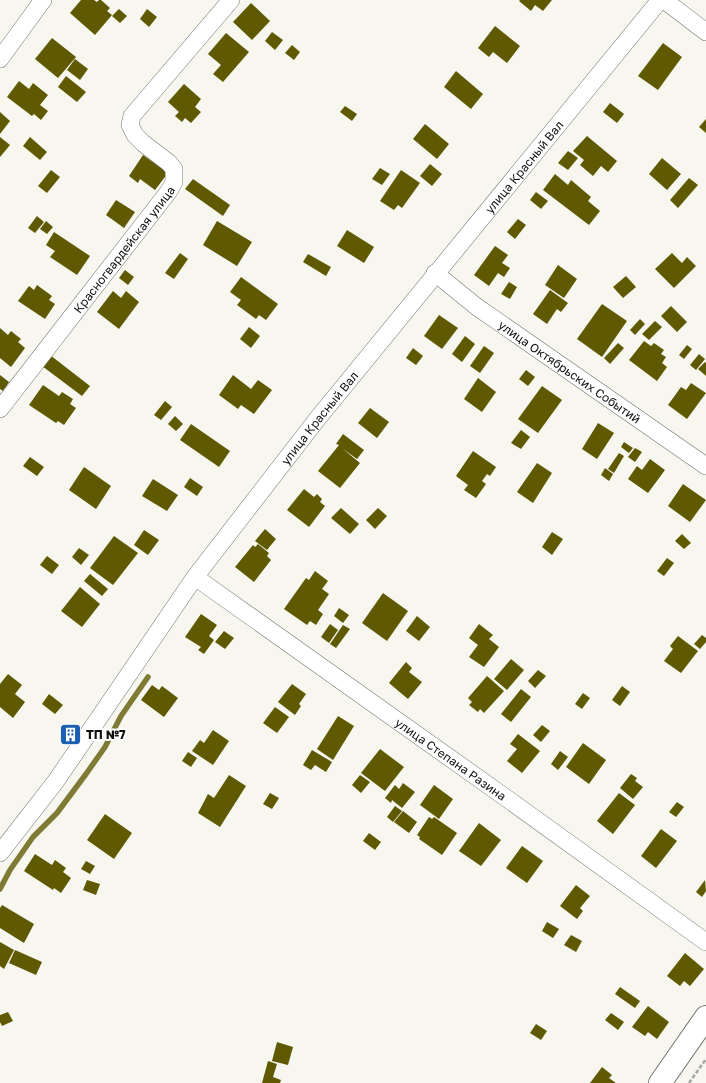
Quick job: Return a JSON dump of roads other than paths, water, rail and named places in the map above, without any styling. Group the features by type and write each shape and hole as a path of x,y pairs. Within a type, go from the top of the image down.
{"street":[{"path":"0,59 43,0"},
{"name":"Красногвардейская улица","path":"0,409 169,191 174,182 174,169 169,163 135,135 130,125 132,116 231,0"},
{"name":"улица Красный Вал","path":"0,852 56,781 195,577 318,418 435,273 660,0"},
{"path":"664,0 706,32"},
{"name":"улица Октябрьских Событий","path":"435,273 484,311 706,466"},
{"name":"улица Степана Разина","path":"195,577 706,942"},
{"path":"660,1083 706,1017"}],"waterway":[{"path":"0,889 10,870 33,837 57,813 105,747 121,716 148,677"}],"place":[{"name":"ТП №7","path":"70,734"}]}
